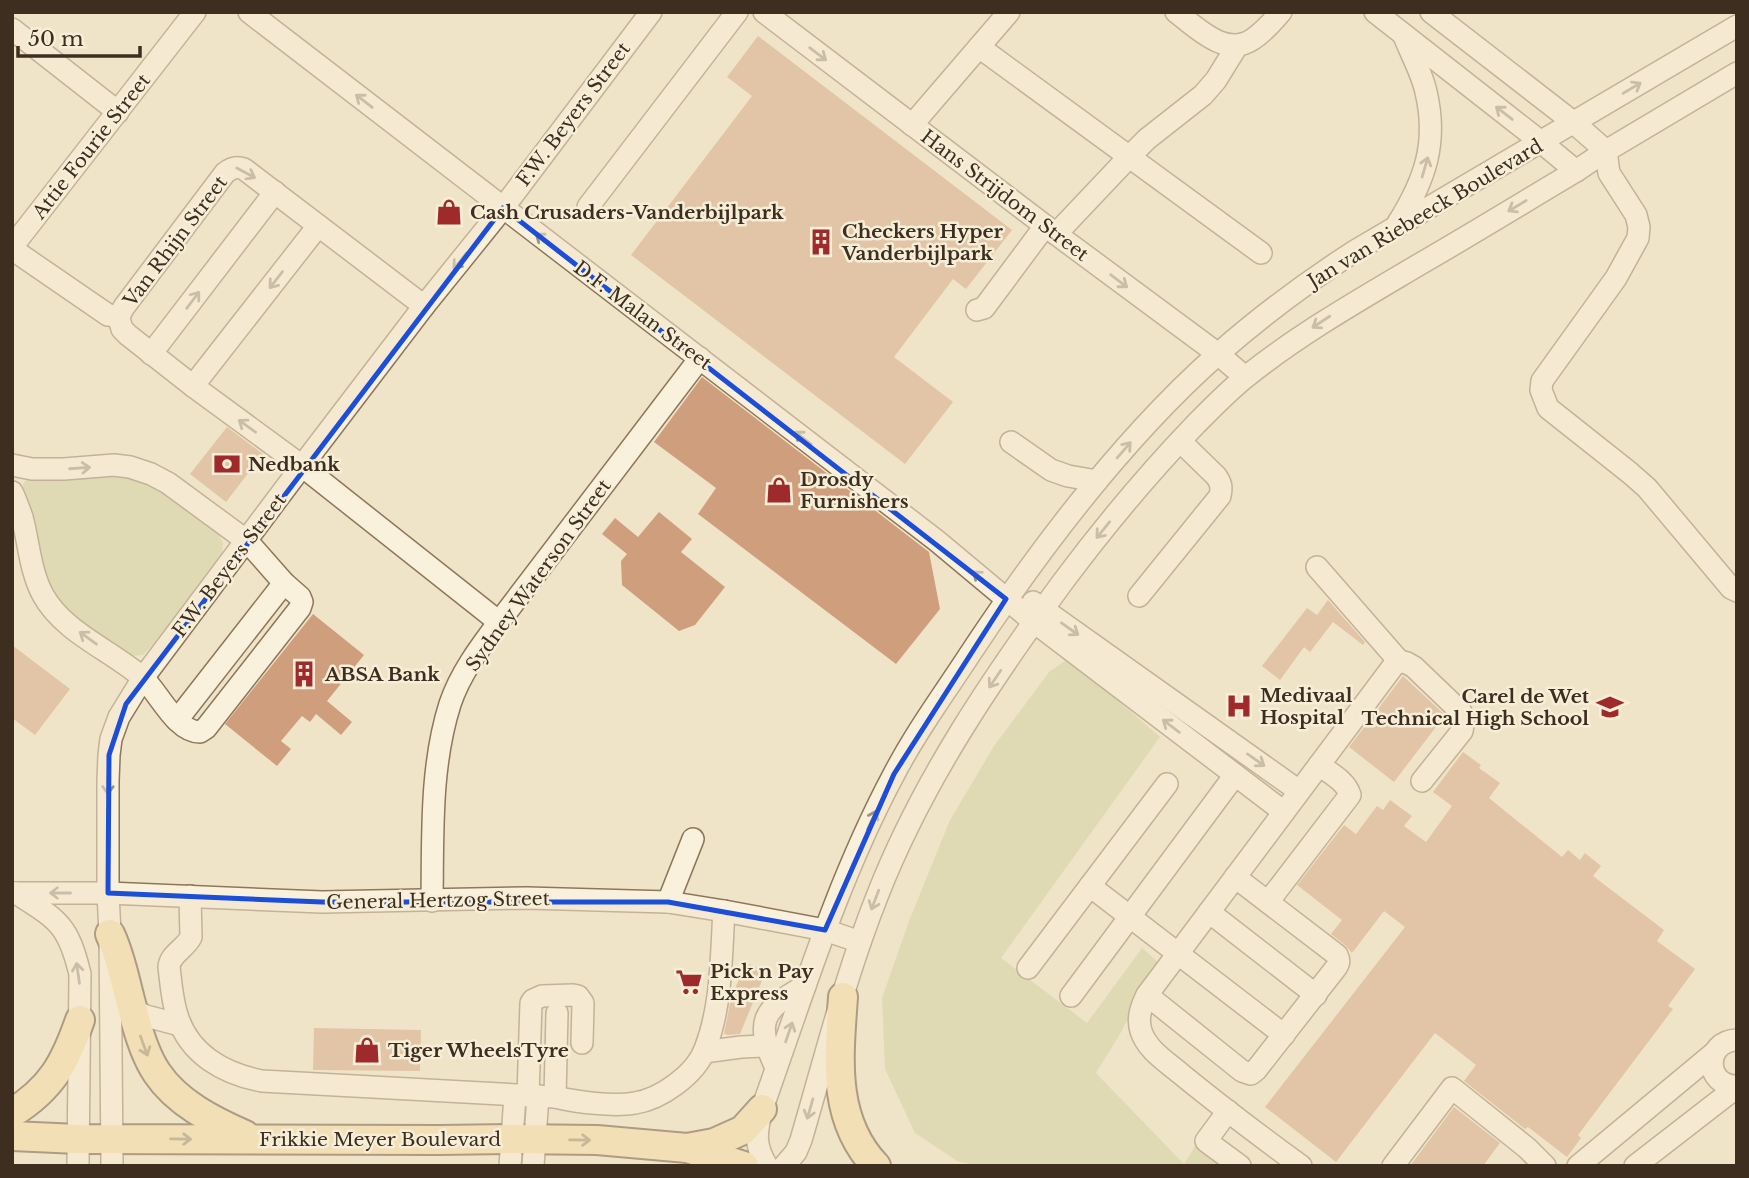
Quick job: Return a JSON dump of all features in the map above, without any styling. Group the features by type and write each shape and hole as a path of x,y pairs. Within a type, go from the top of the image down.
{"main road":[{"path":"110,934 117,948 132,1010 146,1051 157,1073 190,1105 217,1123 257,1140"},
{"path":"842,997 839,1048 843,1101 855,1138 876,1166"},
{"path":"12,1113 31,1101 61,1067 80,1020"},
{"path":"687,1148 714,1143 743,1130 762,1109"},
{"name":"Frikkie Meyer Boulevard","path":"12,1136 78,1152 113,1152 257,1140 439,1140 522,1152 597,1140 687,1148 744,1166"}],"street":[{"name":"Attie Fourie Street","path":"12,248 195,12"},
{"name":"D.F. Malan Street","path":"248,12 1038,616"},
{"name":"F.W. Beyers Street","path":"113,1152 107,893 108,781 111,738 119,717 143,678 302,467 651,12"},
{"path":"588,207 737,12"},
{"name":"Hans Strijdom Street","path":"764,12 1245,377"},
{"path":"912,125 1009,12"},
{"path":"1176,12 1208,37 1237,46 1262,33 1281,12"},
{"path":"1375,12 1576,171 1609,173"},
{"path":"1431,12 1606,150 1609,173 1636,215 1638,238 1616,278 1542,381 1541,390 1548,408 1647,488 1731,588 1737,591"},
{"name":"Jan van Riebeeck Boulevard","path":"767,1166 757,1146 756,1136 762,1109 825,930 860,844 894,774 921,728 1011,594 1097,481 1160,411 1218,354 1272,309 1325,271 1737,26"},
{"path":"12,29 118,112"},
{"path":"1395,228 1413,198 1429,153 1430,121 1426,90 1403,33"},
{"path":"976,310 985,308 1011,269 1050,230 1147,139 1203,95 1216,80 1237,46"},
{"path":"979,47 1261,253"},
{"name":"Jan van Riebeeck Boulevard","path":"784,1166 796,1152 801,1140 842,997 878,891 920,802 971,716 1038,616 1133,492 1245,377 1310,330 1737,73"},
{"name":"Van Rhijn Street","path":"424,306 275,192 244,169 237,167 225,173 119,316 122,329 151,354 302,467 499,622"},
{"path":"151,354 275,192"},
{"path":"193,386 318,226"},
{"path":"12,248 108,315 119,316"},
{"name":"Sydney Waterson Street","path":"432,901 434,799 438,757 451,702 470,663 700,358"},
{"path":"1139,596 1220,496 1220,482 1216,476 1180,441"},
{"path":"1011,442 1051,470 1097,481"},
{"path":"12,465 32,469 114,465 144,471 168,483 247,541 284,583 177,720 143,678 69,625 44,598 35,574 22,517 12,492"},
{"path":"1051,470 1062,486 1072,513"},
{"path":"1317,567 1399,661 1414,667 1461,712 1464,719 1462,731 1422,781"},
{"path":"1038,616 1284,812"},
{"path":"1038,616 1299,791"},
{"path":"1301,1166 1204,1093 1147,1043 1140,1030 1141,1007 1147,995 1299,791 1399,661"},
{"path":"1269,902 1350,795 1345,785 1319,765"},
{"path":"1071,996 1235,775"},
{"path":"1028,968 1167,784"},
{"path":"668,902 693,839"},
{"path":"1147,995 1242,1071 1251,1074 1316,995 1339,964 1337,955 1235,877"},
{"path":"1090,886 1284,1035"},
{"path":"14,893 60,924 68,937 80,974 78,1152"},
{"name":"General Hertzog Street","path":"14,893 107,893 321,901 527,898 668,902 825,930 860,942"},
{"path":"190,897 191,937 169,962 176,1012 180,1025 193,1045 207,1059 224,1070 262,1081 636,1103 663,1093 678,1082 692,1071 704,1052 712,1030 718,999 724,911"},
{"path":"1209,912 1316,995"},
{"path":"776,1068 766,1046 765,1022 771,1009 783,998 805,986"},
{"path":"534,1096 533,1000 542,996 573,995 581,999 582,1043"},
{"path":"132,1010 180,1025"},
{"path":"522,1152 557,1013"},
{"path":"1578,1166 1724,1043 1737,1040"},
{"path":"704,1052 766,1046"},
{"path":"1714,1053 1712,1067 1718,1080 1737,1087"},
{"path":"1635,1166 1737,1087"},
{"path":"1394,1166 1452,1088 1527,1148 1545,1166"},
{"path":"1228,1111 1206,1141 1240,1166"}],"highlighted area":[{"path":"503,208 1006,599 894,774 825,930 668,902 322,902 108,893 109,755 126,704"}],"green space":[{"path":"115,473 153,481 215,527 223,543 222,553 143,655 131,656 117,651 59,607 42,582 23,492 23,484 27,479"},
{"path":"1069,658 1160,737 1001,958 1087,1023 1142,948 1158,962 1096,1073 1184,1164 1197,1143 1222,1166 977,1166 957,1161 915,1133 885,1069 882,998 909,921 950,820 994,746 1049,672"}],"building":[{"name":"Checkers Hyper Vanderbijlpark","path":"758,36 1012,230 966,289 953,279 894,357 953,402 905,464 631,255 752,96 727,77"},
{"path":"702,377 929,552 940,609 896,664 698,514 716,488 654,442"},
{"name":"Nedbank","path":"227,427 263,454 226,502 190,474"},
{"path":"659,512 692,539 681,552 725,587 695,625 679,631 622,585 621,561 627,554 602,534 615,518 638,537"},
{"path":"1328,600 1365,642 1363,645 1333,622 1310,652 1304,647 1280,680 1262,666 1307,608 1317,615"},
{"name":"ABSA Bank","path":"313,614 364,655 327,701 352,722 341,735 316,714 310,722 302,716 281,741 291,749 277,766 225,724"},
{"path":"12,645 70,689 35,735 12,718"},
{"path":"1403,676 1445,715 1394,782 1349,747"},
{"path":"1463,752 1500,783 1489,798 1562,857 1568,850 1580,860 1585,853 1601,866 1593,876 1664,930 1657,941 1695,969 1668,1006 1673,1009 1578,1135 1581,1138 1567,1157 1528,1127 1525,1129 1464,1081 1476,1065 1435,1033 1336,1162 1265,1107 1405,927 1384,911 1352,953 1331,934 1342,920 1297,885 1344,825 1356,834 1377,806 1383,810 1390,800 1412,816 1404,826 1426,842 1452,806 1433,792"},
{"path":"746,963 766,971 740,1034 724,1034 731,998"},
{"name":"Tiger WheelsTyre","path":"314,1028 421,1030 420,1071 313,1070"},
{"path":"1454,1107 1500,1143 1483,1166 1410,1166"}],"place":[{"name":"Cash Crusaders-Vanderbijlpark","path":"449,212"},
{"name":"Checkers Hyper Vanderbijlpark","path":"821,242"},
{"name":"Nedbank","path":"227,464"},
{"name":"Drosdy Furnishers","path":"779,490"},
{"name":"ABSA Bank","path":"304,674"},
{"name":"Medivaal Hospital","path":"1239,706"},
{"name":"Carel de Wet Technical High School","path":"1610,707"},
{"name":"Pick n Pay Express","path":"689,982"},
{"name":"Tiger WheelsTyre","path":"367,1050"}]}
